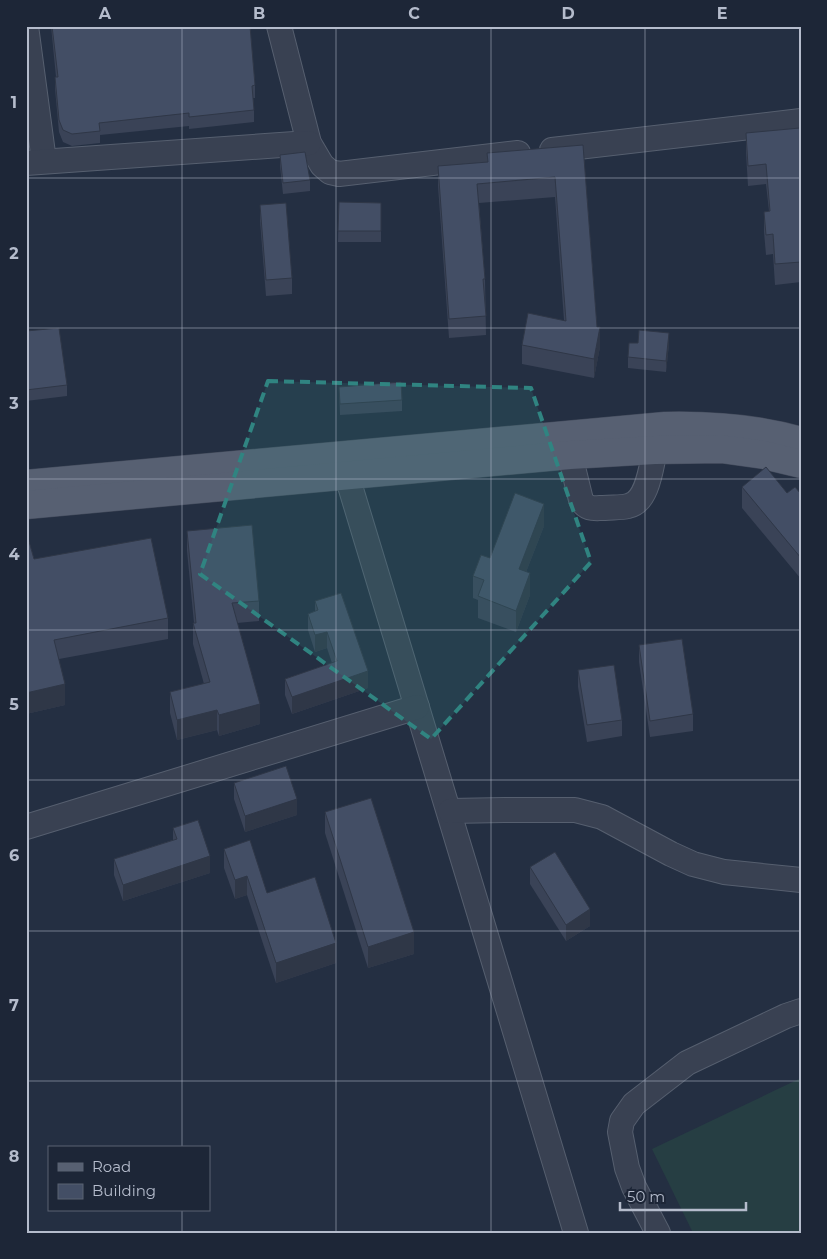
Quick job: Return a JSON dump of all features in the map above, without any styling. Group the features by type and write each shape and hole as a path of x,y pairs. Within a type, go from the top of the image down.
{"main road":[{"path":"26,484 665,426 705,425 750,429 801,441"},
{"path":"26,505 655,450 721,449 764,454 801,464"}],"street":[{"path":"26,26 35,162 309,143"},
{"path":"278,26 309,143 322,165 330,172 339,174 801,121"},
{"path":"570,456 581,500 589,509 629,506 640,500 644,492 655,450"},
{"path":"347,476 450,811 576,1233"},
{"path":"26,827 417,707"},
{"path":"450,811 575,810 602,817 693,864 724,872 801,880"},
{"path":"658,1233 634,1187 627,1168 620,1132 622,1121 634,1104 687,1063 786,1016 801,1011"}],"highlighted area":[{"path":"268,381 531,388 591,562 431,739 200,574"}],"green space":[{"path":"801,1078 801,1233 693,1233 652,1149"}],"building":[{"path":"52,26 250,26 255,85 252,86 254,110 189,117 189,113 99,123 100,131 72,134 63,130 59,120 55,77 58,77"},
{"path":"800,128 801,262 775,264 773,234 766,235 764,212 770,211 766,164 748,166 746,133"},
{"path":"583,145 597,327 600,327 594,359 522,345 528,313 566,321 555,177 477,184 485,279 483,279 486,316 449,319 438,166 488,162 487,153"},
{"path":"305,152 310,180 283,183 280,155"},
{"path":"339,202 381,203 381,231 338,231"},
{"path":"286,203 292,278 266,280 260,205"},
{"path":"59,328 67,385 26,390 26,331"},
{"path":"639,330 669,333 666,361 628,357 629,343 638,343"},
{"path":"401,382 402,400 340,404 339,387"},
{"path":"766,467 787,493 795,487 801,494 801,558 742,487"},
{"path":"515,493 544,504 519,569 530,573 516,611 478,596 484,580 473,576 481,555 490,558"},
{"path":"252,525 259,601 232,603 260,704 219,715 217,710 177,720 170,692 210,682 193,623 196,623 187,531"},
{"path":"26,531 34,559 151,538 168,618 54,640 65,684 26,693"},
{"path":"341,593 368,671 292,697 285,679 337,661 327,632 315,635 308,614 318,610 315,601"},
{"path":"682,639 693,714 650,721 639,645"},
{"path":"614,665 622,720 587,725 578,670"},
{"path":"286,766 297,799 245,816 234,783"},
{"path":"371,798 414,932 368,947 325,812"},
{"path":"198,820 210,856 123,885 114,859 177,839 173,828"},
{"path":"250,840 267,893 315,877 336,943 276,963 247,876 235,880 224,849"},
{"path":"555,852 590,909 566,925 530,867"}]}
